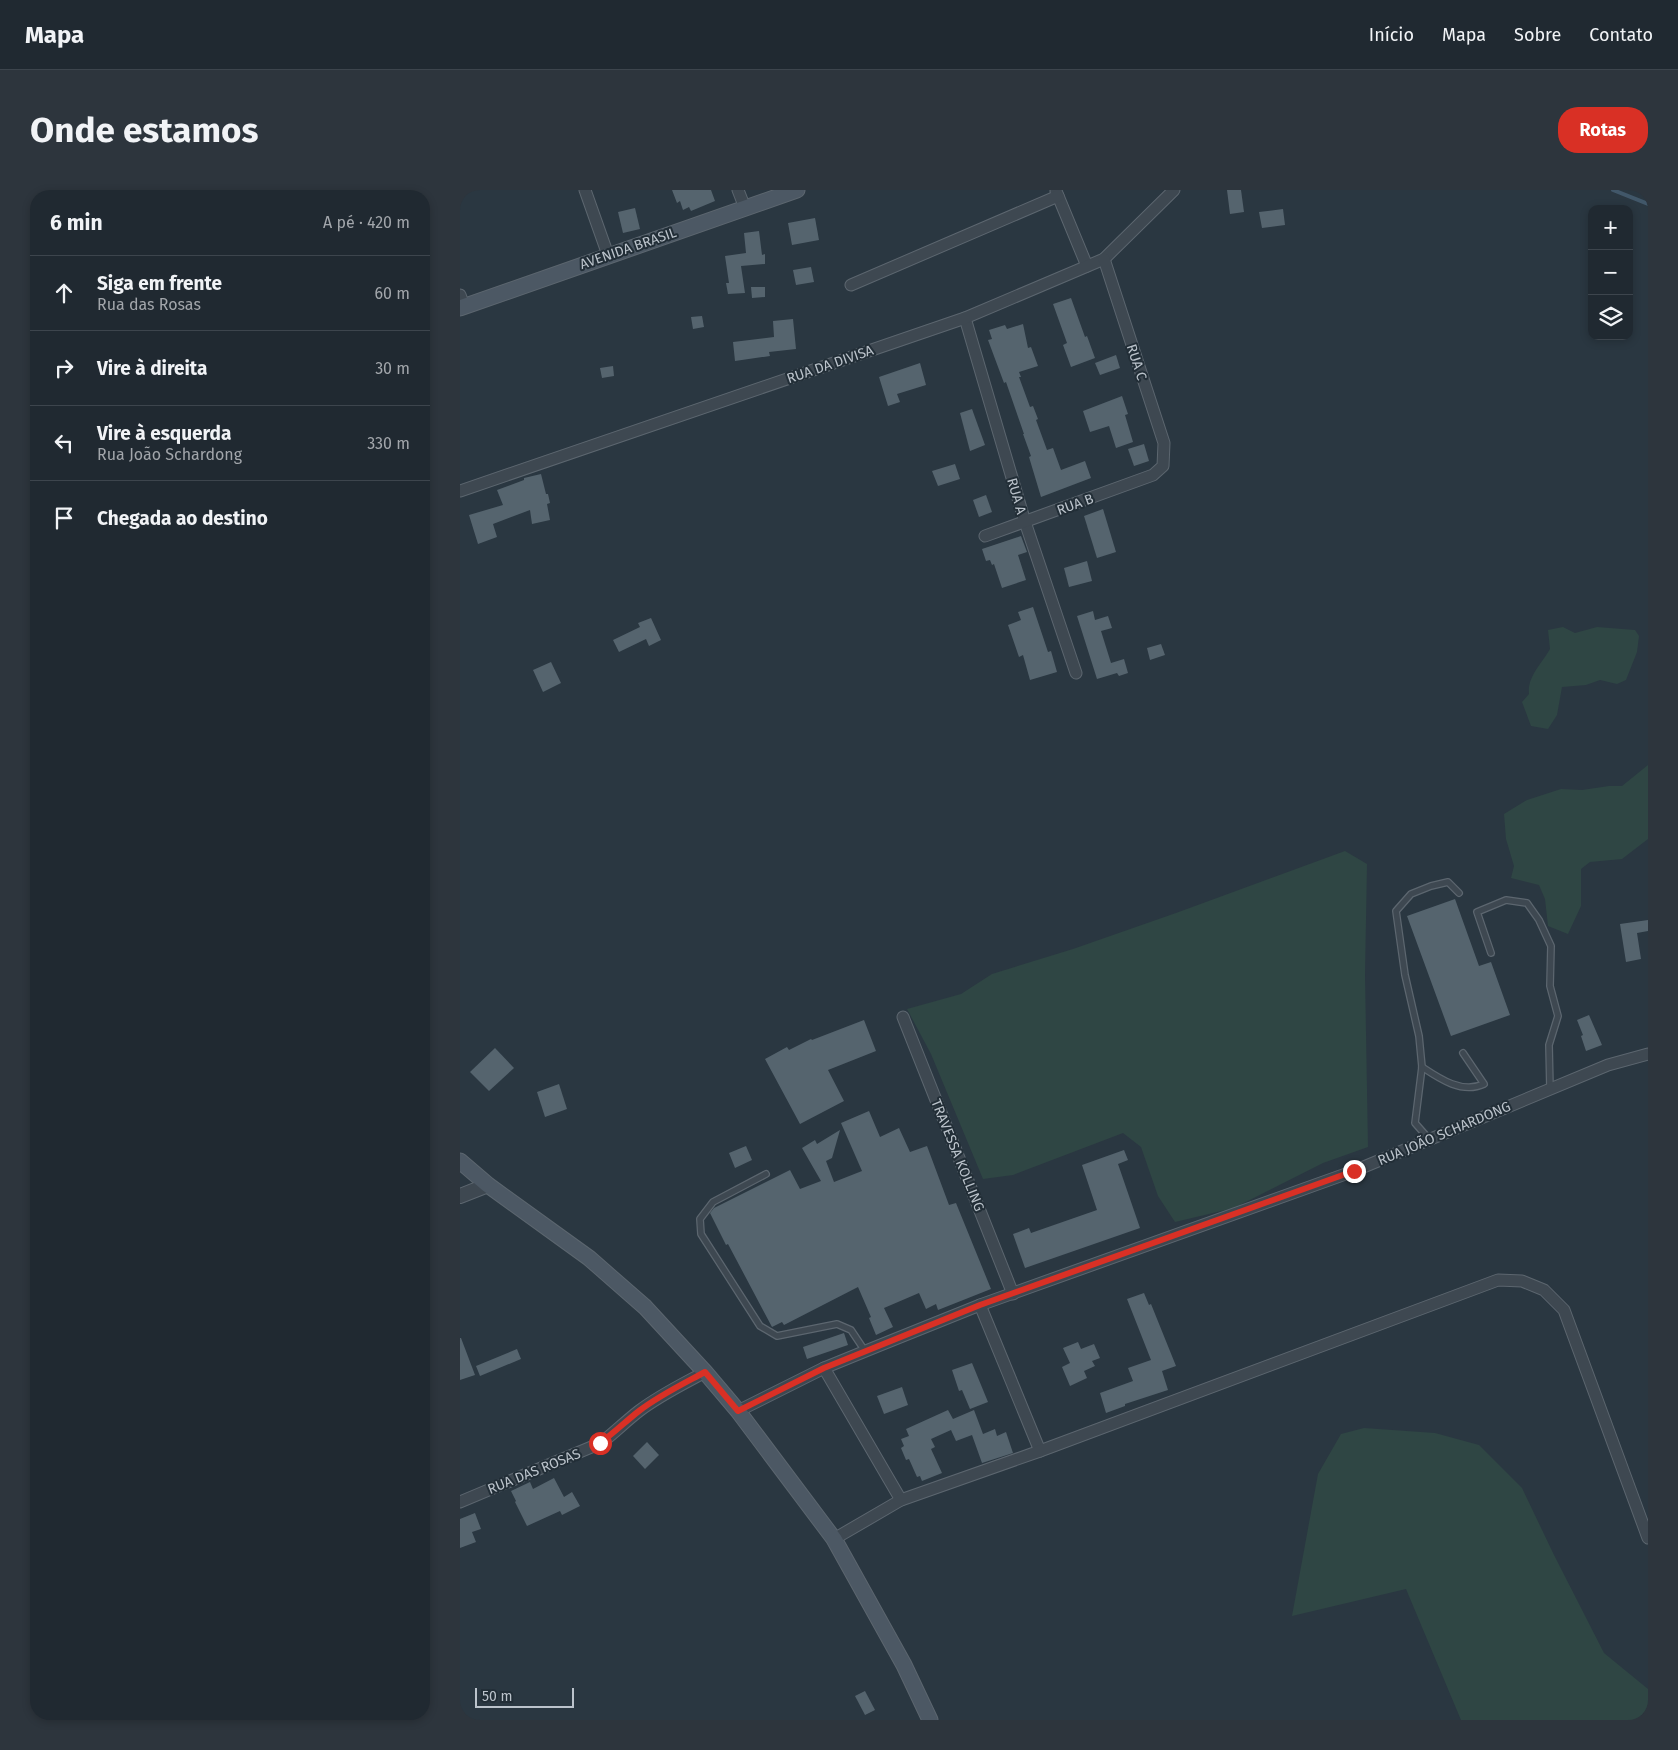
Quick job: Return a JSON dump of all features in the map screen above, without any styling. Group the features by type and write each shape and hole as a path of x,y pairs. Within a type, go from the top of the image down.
{"main road":[{"name":"AVENIDA BRASIL","path":"461,303 797,190"},
{"path":"460,1161 488,1184 589,1258 645,1307 738,1411 834,1539 904,1665 930,1720"}],"street":[{"path":"585,190 608,255"},
{"path":"738,190 745,208"},
{"name":"RUA DA DIVISA","path":"460,491 965,318 1104,259 1174,190"},
{"path":"851,285 1057,193 1087,266"},
{"name":"RUA C","path":"1104,259 1164,443 1162,466"},
{"name":"RUA A","path":"965,318 1025,522 1076,673"},
{"name":"RUA B","path":"986,536 1153,476 1162,466"},
{"name":"TRAVESSA KOLLING","path":"903,1017 1013,1294"},
{"name":"RUA JOÃO SCHARDONG","path":"738,1411 824,1368 980,1305 1354,1171 1550,1089 1608,1066 1648,1054"},
{"path":"460,1196 488,1184"},
{"path":"834,1539 901,1500 1040,1451 1498,1280 1522,1281 1544,1290 1564,1310 1648,1538"},
{"path":"980,1305 1040,1451"},
{"path":"824,1368 901,1500"},
{"name":"RUA DAS ROSAS","path":"460,1502 600,1443 662,1395 705,1372"}],"lane":[{"path":"1429,1140 1415,1123 1422,1067 1418,1036 1405,975 1396,911 1411,894 1430,886 1448,882 1459,893"},
{"path":"1491,953 1477,912 1506,900 1527,903 1551,946 1550,986 1558,1016 1549,1045 1550,1089"},
{"path":"1422,1067 1448,1083 1474,1088 1484,1084 1463,1053"},
{"path":"766,1174 713,1202 700,1219 701,1234 760,1326 776,1336 837,1324 851,1330 865,1351"}],"green space":[{"path":"1563,627 1575,633 1597,627 1635,630 1639,636 1637,652 1626,680 1617,684 1600,680 1586,685 1562,687 1557,715 1548,729 1531,726 1522,702 1529,694 1530,682 1536,670 1550,649 1548,630"},
{"path":"1648,765 1648,839 1622,859 1590,862 1581,869 1581,906 1568,934 1548,926 1545,899 1539,885 1511,878 1514,866 1506,839 1504,814 1527,800 1561,789 1582,790 1622,786"},
{"path":"1345,851 1367,864 1365,975 1368,1147 1323,1163 1234,1208 1175,1222 1158,1196 1141,1147 1123,1133 1013,1175 983,1179 931,1054 907,1009 961,994 992,974 1073,949"},
{"path":"1364,1428 1435,1433 1479,1445 1522,1488 1604,1653 1648,1689 1648,1720 1461,1720 1406,1589 1292,1616 1318,1474 1341,1434"}],"building":[{"path":"672,190 711,190 715,201 691,211 689,207 683,210 680,201 677,203"},
{"path":"1227,190 1241,190 1244,212 1230,214"},
{"path":"635,208 640,229 623,233 618,212"},
{"path":"1283,209 1285,225 1262,228 1259,212"},
{"path":"815,218 819,240 792,245 788,223"},
{"path":"759,231 762,255 765,254 765,264 741,266 745,293 728,294 726,283 729,283 725,256 746,253 744,233"},
{"path":"811,267 814,282 796,285 793,270"},
{"path":"751,287 765,287 765,297 752,298"},
{"path":"1071,298 1095,358 1071,367 1063,345 1067,343 1053,304"},
{"path":"702,316 704,327 693,329 691,317"},
{"path":"793,319 796,349 769,352 770,356 735,361 733,342 774,337 773,321"},
{"path":"1023,324 1028,348 1031,347 1038,366 1019,372 1021,377 1019,377 1030,407 1033,406 1038,419 1036,420 1047,450 1053,448 1061,470 1085,461 1091,478 1041,497 1024,434 1006,382 1004,383 988,340 992,339 989,330 1005,325 1007,329"},
{"path":"1116,355 1120,368 1100,375 1095,363"},
{"path":"920,363 926,385 897,394 900,402 888,406 879,377"},
{"path":"613,366 614,376 602,378 600,368"},
{"path":"1122,396 1128,414 1125,415 1133,442 1116,448 1109,426 1090,432 1083,411"},
{"path":"972,409 985,445 970,451 960,413"},
{"path":"1144,444 1149,461 1134,466 1128,449"},
{"path":"955,464 960,479 938,486 932,471"},
{"path":"541,474 550,503 547,504 550,520 532,524 530,510 493,524 497,537 478,544 469,515 503,505 497,490 524,480 524,478"},
{"path":"986,495 992,512 979,517 973,500"},
{"path":"1103,509 1116,552 1097,558 1084,516"},
{"path":"1021,536 1027,552 1018,555 1026,580 1002,588 994,564 992,565 990,560 986,561 982,549"},
{"path":"1087,561 1092,581 1069,587 1064,568"},
{"path":"1033,607 1048,652 1051,651 1057,672 1030,680 1023,655 1019,657 1008,625 1021,620 1018,612"},
{"path":"1093,611 1095,620 1108,616 1112,628 1101,631 1111,663 1124,659 1128,673 1119,676 1117,673 1097,679 1077,616"},
{"path":"651,618 661,640 649,646 646,639 619,652 613,640 640,627 638,623"},
{"path":"1161,644 1165,655 1150,660 1147,648"},
{"path":"551,662 561,683 543,692 533,670"},
{"path":"1455,899 1479,966 1491,962 1510,1015 1451,1036 1407,916"},
{"path":"1648,920 1648,931 1637,933 1641,959 1626,962 1620,924"},
{"path":"1589,1015 1602,1045 1586,1051 1581,1036 1583,1035 1577,1020"},
{"path":"864,1020 876,1051 828,1070 844,1101 800,1124 765,1059 787,1047 789,1050 811,1039"},
{"path":"495,1048 514,1068 489,1091 470,1072"},
{"path":"559,1084 567,1109 545,1117 537,1092"},
{"path":"869,1111 880,1137 899,1128 910,1152 927,1146 949,1205 956,1203 991,1289 938,1310 936,1304 926,1309 919,1293 884,1308 893,1327 876,1335 869,1318 871,1317 858,1287 784,1325 782,1322 772,1327 710,1213 714,1208 790,1170 800,1189 821,1181 802,1148 815,1140 817,1144 840,1130 832,1158 826,1161 834,1182 862,1171 841,1123"},
{"path":"746,1146 752,1160 735,1168 729,1153"},
{"path":"1124,1150 1128,1160 1118,1164 1140,1228 1025,1268 1013,1234 1029,1228 1031,1233 1097,1210 1082,1165"},
{"path":"1144,1293 1149,1305 1151,1304 1176,1366 1162,1371 1168,1390 1125,1404 1125,1406 1106,1413 1100,1393 1133,1381 1128,1368 1151,1360 1127,1299"},
{"path":"844,1333 848,1345 807,1359 803,1347"},
{"path":"460,1338 475,1375 460,1380"},
{"path":"1078,1342 1081,1349 1094,1344 1100,1358 1092,1361 1095,1366 1084,1371 1087,1378 1070,1386 1062,1367 1070,1363 1063,1348"},
{"path":"517,1349 521,1359 480,1376 476,1366"},
{"path":"972,1363 988,1402 970,1409 962,1390 959,1391 952,1370"},
{"path":"902,1387 908,1405 884,1414 877,1396"},
{"path":"948,1410 953,1419 974,1410 983,1434 995,1429 997,1436 1006,1432 1013,1453 982,1463 972,1435 956,1441 951,1430 931,1439 935,1447 931,1449 942,1473 922,1481 920,1476 917,1477 909,1459 906,1460 901,1448 904,1446 901,1439 909,1436 906,1429"},
{"path":"647,1442 659,1455 645,1469 633,1456"},
{"path":"554,1478 564,1497 572,1492 580,1506 562,1515 560,1511 527,1526 511,1491 530,1482 533,1489"},
{"path":"475,1513 481,1529 472,1532 476,1542 460,1548 460,1519"},
{"path":"865,1691 875,1710 865,1715 855,1696"}],"waterway":[{"path":"1613,190 1648,204"}],"route":[{"path":"600,1443 662,1395 705,1372 738,1411 824,1368 980,1305 1354,1171"}]}
